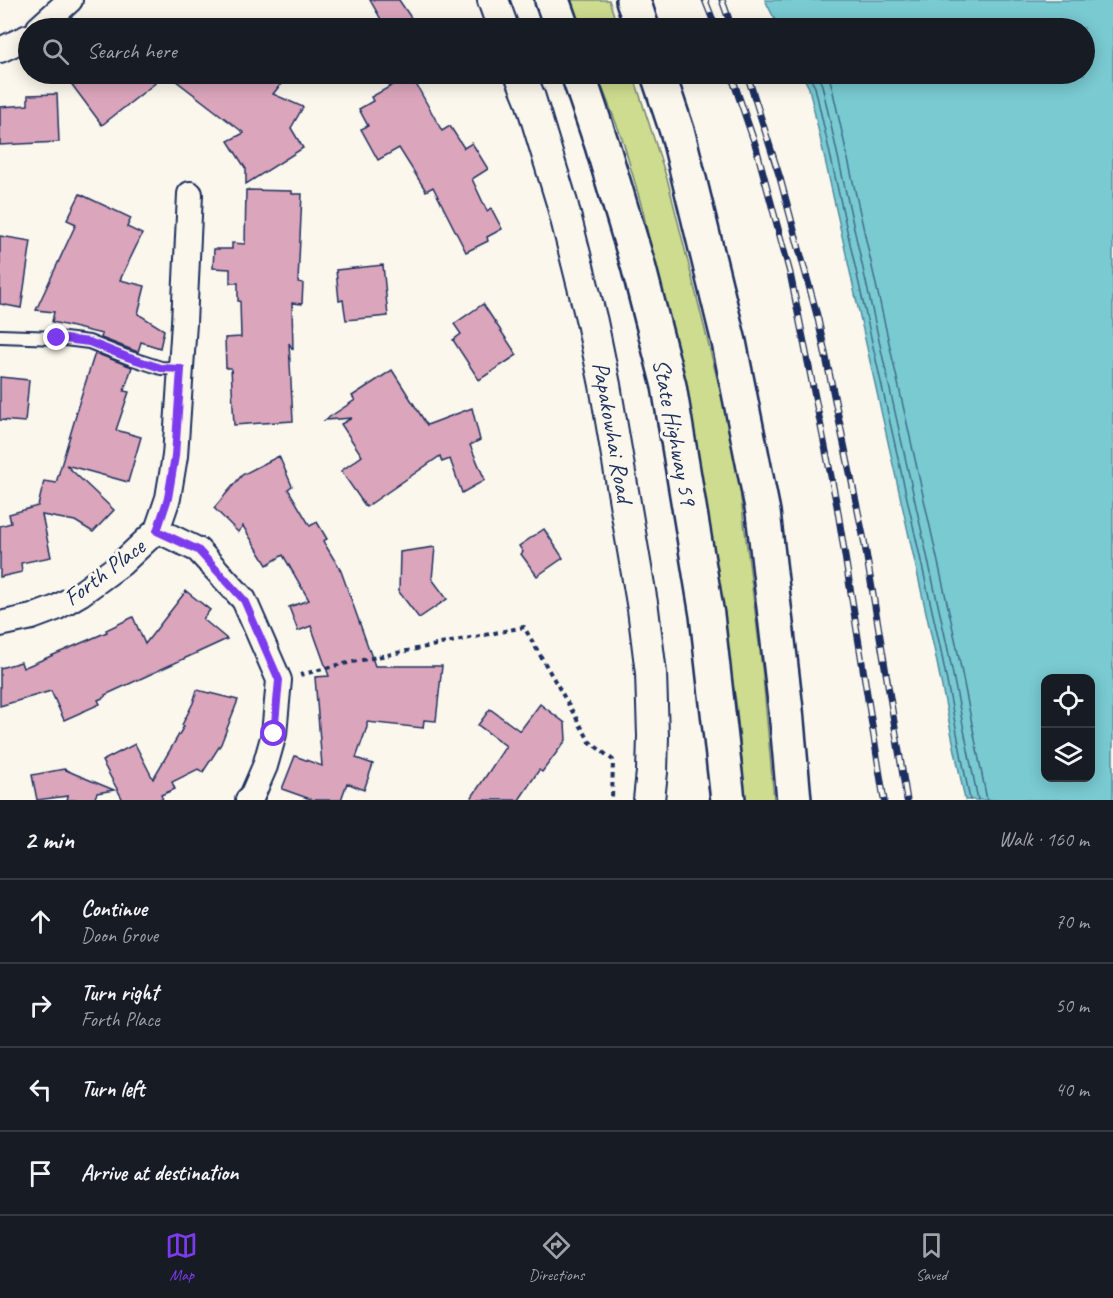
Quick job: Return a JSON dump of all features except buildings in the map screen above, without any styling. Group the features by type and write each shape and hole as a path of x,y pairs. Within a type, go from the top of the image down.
{"main road":[{"path":"552,0 558,18"},
{"path":"633,0 639,18"},
{"name":"State Highway 59","path":"581,84 638,265 669,387 707,615 728,800"},
{"path":"661,84 678,134 726,331 763,512 794,800"}],"street":[{"path":"50,18 70,0"},
{"path":"493,0 499,18"},
{"path":"0,50 18,42"},
{"name":"Papakowhai Road","path":"524,84 562,203 592,322 605,385 644,609 651,673 653,736 649,800"},
{"name":"Forth Place","path":"0,624 32,617 56,608 80,594 121,564 157,531 168,498 175,456 190,194"},
{"path":"157,531 198,550 244,600 279,680 274,734 266,766 248,800"}],"lane":[{"path":"0,336 57,338 89,342 161,368 181,369"}],"path":[{"path":"279,680 338,665 524,627 590,742 613,760 612,800"}],"green space":[{"path":"569,0 609,0 615,18 576,18"},
{"path":"601,84 636,84 668,182 735,450 763,676 774,800 746,800 736,702 704,508 643,211 623,141"}],"water":[{"path":"765,0 1113,0 1113,800 965,800 934,648 807,84 1095,84 1095,18 774,18"}],"railway":[{"path":"705,0 712,18"},
{"path":"722,0 728,18"},
{"path":"734,84 756,147 790,273 837,506 884,800"},
{"path":"750,84 780,178 818,319 864,540 907,800"}],"route":[{"path":"57,338 89,342 161,368 181,369 175,456 168,498 157,531 198,550 244,600 279,680 274,734"}]}
